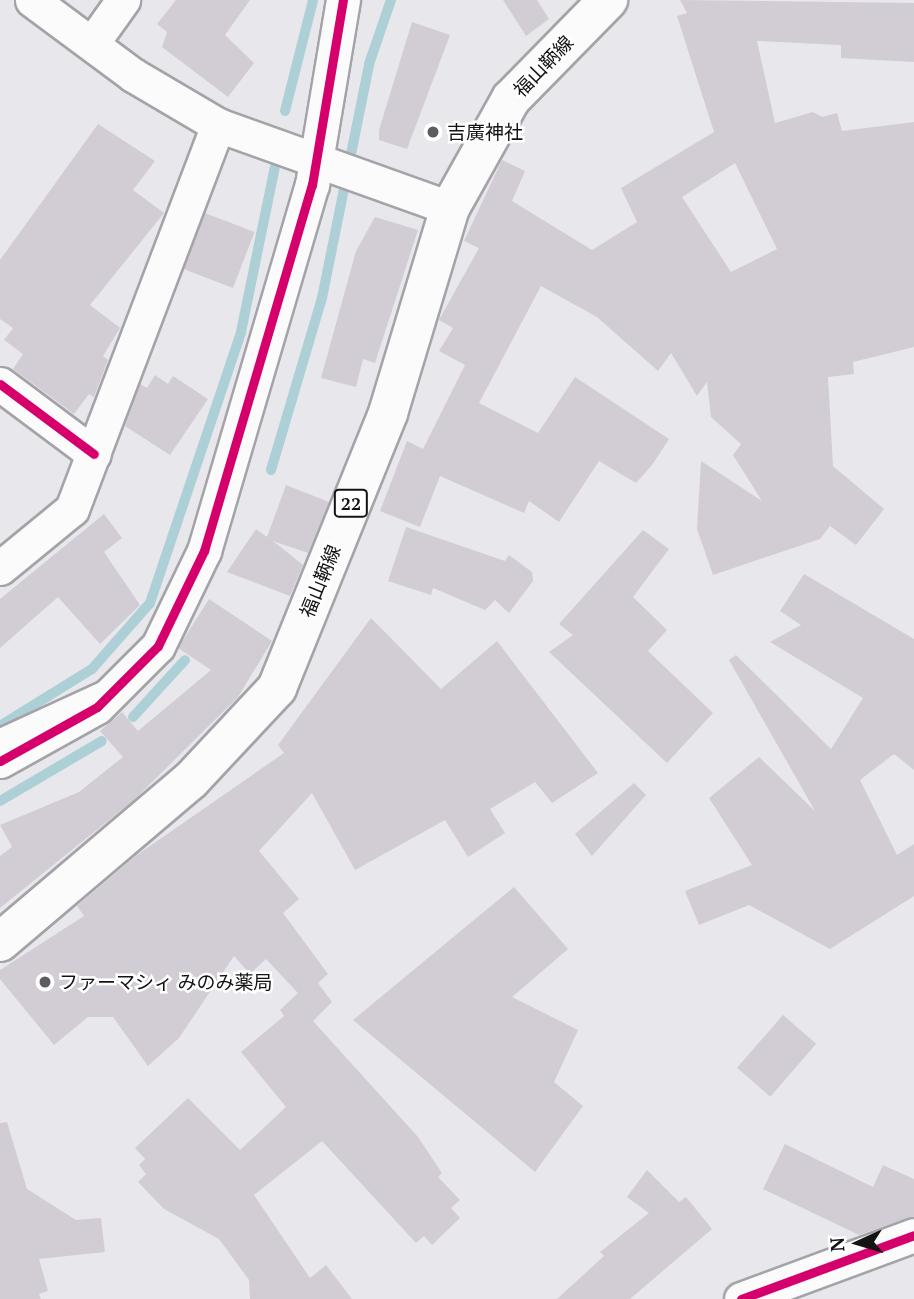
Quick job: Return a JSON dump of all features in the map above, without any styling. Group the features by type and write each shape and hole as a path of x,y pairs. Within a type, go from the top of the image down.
{"main road":[{"name":"福山鞆線","path":"0,942 191,780 276,688 387,413 450,208 511,99 608,0"}],"street":[{"path":"32,0 93,42 133,75 218,125 450,208"},
{"path":"93,42 123,0"},
{"path":"0,761 97,707 158,646 204,551 337,169 343,0"},
{"path":"0,568 72,509 218,125"},
{"path":"0,384 94,454"},
{"path":"741,1299 914,1235"}],"lane":[{"path":"0,737 92,691 115,688"}],"building":[{"path":"176,0 250,0 225,35 254,63 228,97 162,47 167,32 157,24"},
{"path":"503,0 537,0 549,19 526,36"},
{"path":"680,0 914,3 914,62 841,58 841,45 757,41 775,123 813,112 822,117 837,113 842,131 914,122 914,347 853,362 854,374 828,377 833,466 884,509 856,545 830,526 820,539 713,575 697,529 701,461 762,501 733,455 741,444 711,417 707,382 697,396 671,353 658,371 597,317 541,286 479,403 538,433 575,377 669,439 652,465 636,483 599,461 559,522 529,501 524,513 440,476 420,527 380,511 407,441 423,449 465,365 439,351 453,328 439,320 479,248 464,241 502,160 525,171 512,201 592,250 637,222 621,188 714,132 677,16 687,13","holes":["735,163 777,249 731,272 682,197"]},
{"path":"412,22 450,35 407,149 379,140 379,130"},
{"path":"98,124 155,161 133,190 164,213 90,305 120,328 103,356 108,360 94,397 89,394 74,414 13,369 23,354 4,340 13,328 0,319 0,260"},
{"path":"205,213 254,232 233,288 183,269"},
{"path":"375,217 418,230 375,363 363,359 356,387 321,378 356,251"},
{"path":"155,375 168,384 173,376 208,399 170,455 125,426 140,384 147,388"},
{"path":"286,485 329,502 308,553 273,541 303,565 290,596 227,572 256,529 267,537"},
{"path":"104,514 122,538 104,552 140,605 100,644 58,597 0,648 0,599"},
{"path":"406,527 505,561 509,555 532,572 533,581 509,613 495,600 485,610 433,588 431,595 388,581"},
{"path":"643,530 669,549 633,597 667,630 648,651 713,713 667,763 549,652 573,635 559,624"},
{"path":"804,574 914,639 914,770 894,754 860,780 897,855 914,844 914,896 830,949 749,905 699,925 685,891 752,865 709,798 759,757 815,811 729,660 736,655 831,749 863,698 770,642 801,625 780,611"},
{"path":"209,599 272,641 238,697 135,799 0,908 0,856 12,847 0,825 79,792 123,757 100,731 122,712 138,731 211,670 178,648"},
{"path":"371,618 441,689 497,641 598,773 552,803 535,782 490,809 505,833 468,857 445,820 355,870 312,793 259,851 299,899 283,913 328,974 318,983 332,1002 313,1021 418,1137 442,1173 438,1177 460,1200 451,1208 460,1218 432,1245 424,1236 416,1243 322,1141 254,1195 310,1278 326,1265 352,1299 250,1299 249,1280 219,1239 164,1209 138,1182 146,1174 139,1165 145,1159 135,1148 188,1098 240,1150 286,1107 241,1052 284,1016 280,1010 298,993 266,959 250,974 234,956 179,1038 148,1066 113,1017 88,1017 54,1045 0,979 0,970 84,916 77,906 137,855 284,753 278,745"},
{"path":"634,783 646,795 592,856 575,834"},
{"path":"514,887 568,949 512,997 578,1030 554,1082 583,1106 535,1172 353,1020"},
{"path":"783,1015 816,1044 770,1097 737,1068"},
{"path":"7,1122 27,1189 76,1220 101,1218 105,1252 39,1259 48,1291 39,1294 41,1299 0,1299 0,1123"},
{"path":"785,1144 873,1187 883,1165 914,1179 914,1216 859,1235 763,1189"},
{"path":"647,1170 679,1202 686,1197 712,1229 630,1299 557,1299 604,1256 600,1252 649,1213 627,1197"}],"waterway":[{"path":"285,111 313,0"},
{"path":"271,470 322,298 369,64 391,0"},
{"path":"0,726 92,669 150,603 241,332 275,167"},
{"path":"133,717 185,660"},
{"path":"0,801 102,741"}],"cycle path":[{"path":"0,761 97,707 158,646 204,551 312,185 343,0"},
{"path":"0,384 94,454"},
{"path":"741,1299 914,1235"}],"place":[{"name":"吉廣神社","path":"433,132"},
{"name":"ファーマシィ みのみ薬局","path":"45,982"}]}
